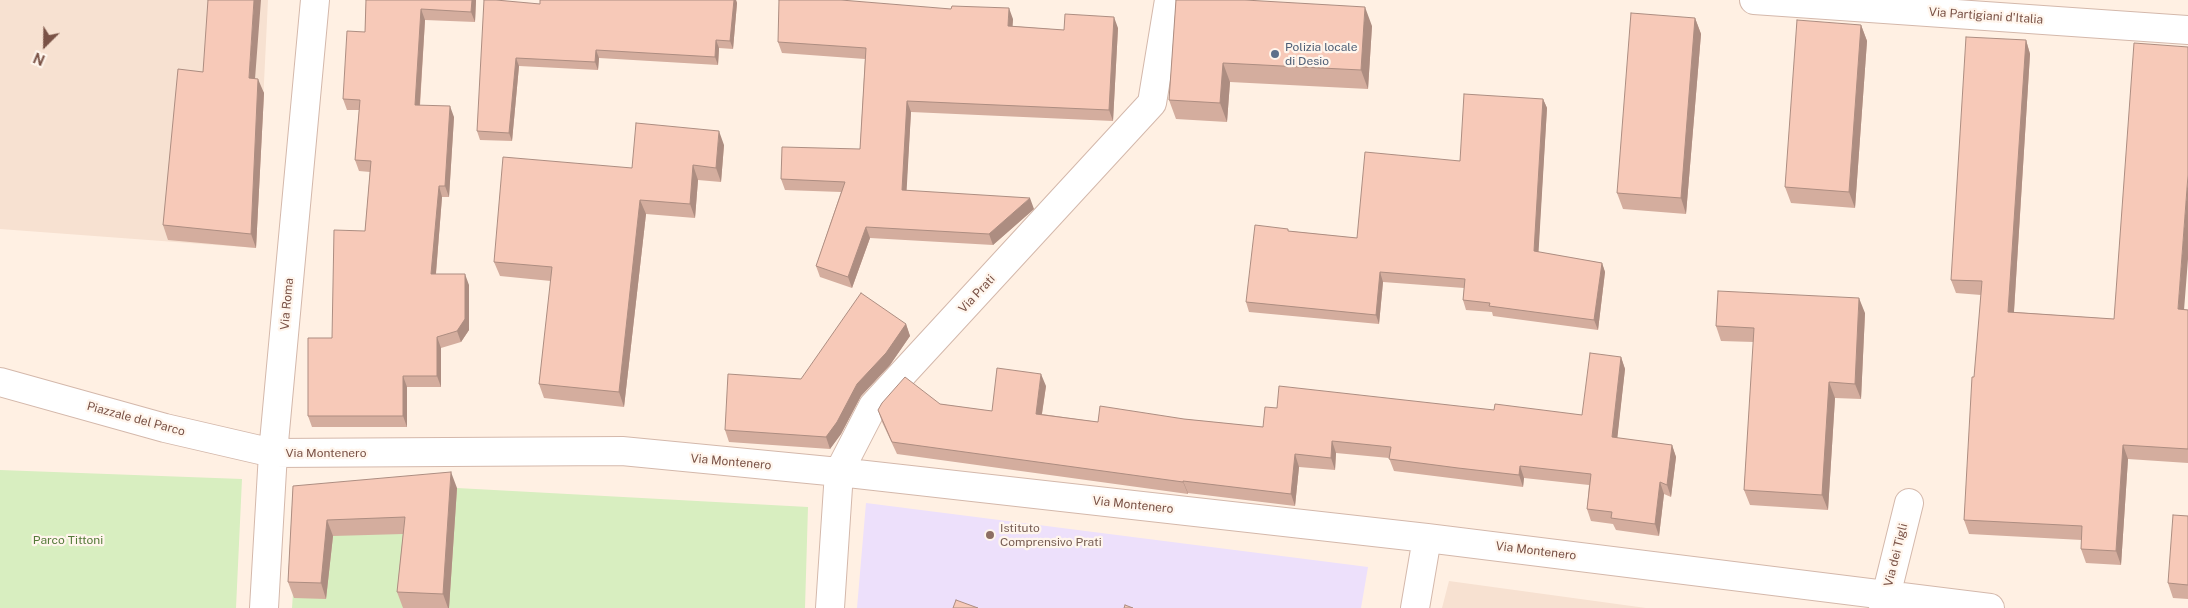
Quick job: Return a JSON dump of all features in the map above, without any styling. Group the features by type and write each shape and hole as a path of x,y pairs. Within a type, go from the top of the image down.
{"street":[{"name":"Via Roma","path":"264,608 273,453 314,0"},
{"name":"Via Prati","path":"830,608 839,472 873,406 1152,103 1169,0"},
{"name":"Via Partigiani d'Italia","path":"1754,0 2188,30"},
{"name":"Piazzale del Parco","path":"0,382 165,428 273,453"},
{"name":"Via Montenero","path":"273,453 622,452 839,472 1428,538 1885,601 1990,608"},
{"name":"Via dei Tigli","path":"1885,601 1909,503"},
{"path":"1415,608 1428,538"}],"shaded area":[{"path":"0,0 268,0 256,248 0,229"},
{"name":"Istituto Comprensivo Prati","path":"866,503 1368,567 1361,608 857,608"},
{"path":"1449,581 1646,608 1442,608"}],"green space":[{"name":"Parco Tittoni","path":"0,470 242,479 236,608 0,608"},
{"path":"457,488 808,507 805,608 292,608 299,502"}],"building":[{"path":"208,0 254,0 249,78 258,79 251,234 163,225 178,69 203,72"},
{"path":"366,0 472,0 471,12 421,9 415,105 450,106 445,186 439,186 431,274 465,274 465,319 457,331 437,337 437,376 403,376 403,416 308,416 308,338 332,338 334,230 365,231 371,161 355,160 360,100 343,99 347,31 365,32"},
{"path":"484,0 540,4 540,0 734,0 730,41 716,40 715,57 596,50 595,62 516,58 509,133 477,131"},
{"path":"779,0 841,0 951,9 952,6 1009,8 1008,26 1064,30 1065,14 1114,17 1109,110 907,101 902,190 1030,198 989,234 866,227 848,277 816,266 845,182 781,179 782,147 860,149 866,48 778,42"},
{"name":"Polizia locale di Desio","path":"1176,0 1245,0 1365,7 1361,70 1223,63 1220,103 1169,100"},
{"path":"1631,13 1695,18 1681,198 1617,193"},
{"path":"1797,20 1861,25 1849,192 1785,187"},
{"path":"1966,37 2026,40 2008,312 2114,319 2134,43 2188,47 2188,175 2178,309 2188,310 2188,449 2123,445 2116,551 2081,549 2082,526 1964,520 1972,377 1974,377 1982,281 1951,280"},
{"path":"1464,94 1543,99 1534,251 1602,263 1594,320 1489,306 1490,303 1463,300 1465,279 1380,272 1376,315 1246,302 1255,225 1288,229 1288,231 1357,238 1365,152 1460,161"},
{"path":"636,123 719,131 716,168 693,165 690,204 640,200 619,392 539,384 552,267 494,262 503,157 632,168"},
{"path":"1718,291 1859,298 1855,384 1829,382 1822,495 1744,490 1754,328 1716,326"},
{"path":"861,293 906,324 886,353 857,384 837,422 826,437 725,430 728,374 801,379"},
{"path":"1590,353 1621,357 1612,437 1672,445 1667,485 1660,482 1655,524 1611,518 1612,512 1587,509 1591,474 1520,466 1519,475 1458,468 1389,459 1391,447 1332,441 1331,458 1295,454 1291,494 1183,482 892,442 878,410 905,377 940,404 992,411 997,368 1041,374 1036,414 1098,422 1100,406 1184,419 1263,427 1265,407 1277,408 1279,386 1494,410 1495,404 1582,415"},
{"path":"451,472 443,594 397,592 405,517 327,520 321,583 288,582 293,486"},
{"path":"2173,515 2188,516 2188,585 2168,583"},
{"path":"956,600 978,608 953,608"}],"place":[{"name":"Polizia locale di Desio","path":"1275,54"},
{"name":"Istituto Comprensivo Prati","path":"990,535"}]}
